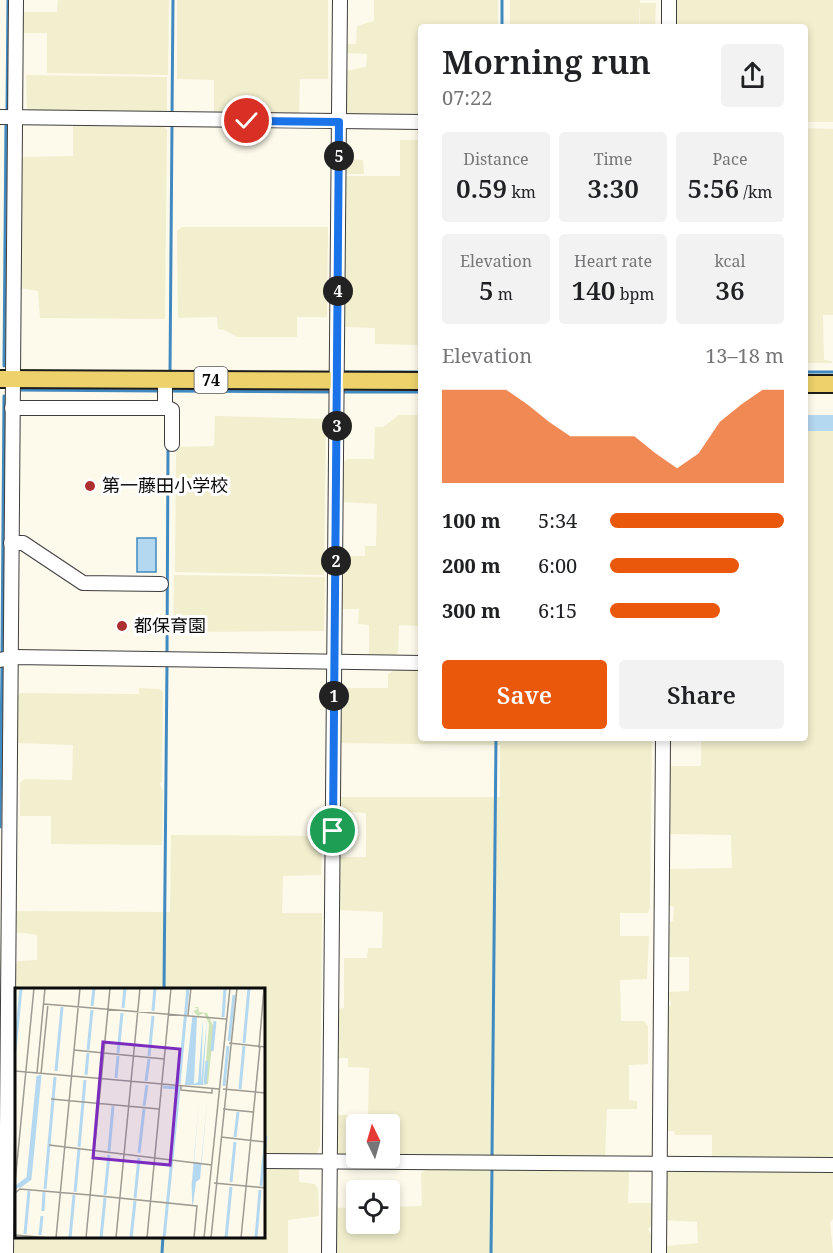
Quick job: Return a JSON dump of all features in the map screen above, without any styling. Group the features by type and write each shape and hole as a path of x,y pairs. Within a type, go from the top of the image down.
{"main road":[{"name":"74","path":"6,379 165,393 338,388 418,381"},
{"path":"808,384 833,384"}],"street":[{"path":"6,1253 8,1159 5,659 11,543 6,406 7,117 16,0"},
{"path":"329,1253 338,388 336,122 340,0"},
{"path":"669,0 669,24"},
{"path":"7,117 418,122"},
{"path":"6,406 165,393 172,410 172,444"},
{"path":"11,543 23,543 83,582 161,584"},
{"path":"5,659 418,663"},
{"path":"659,1253 656,1165 663,741"},
{"path":"266,1161 833,1165"}],"shaded area":[{"path":"58,0 169,0 168,75 47,73 47,33 20,33 20,12 57,12"},
{"path":"177,0 328,0 328,79 300,79 299,117 214,113 214,80 177,79"},
{"path":"374,0 498,0 498,24 418,24 418,119 343,118 345,71 366,67 367,54 344,53 344,44 356,44 357,26 374,21"},
{"path":"510,0 640,0 639,24 510,24"},
{"path":"672,0 833,0 833,122 808,122 808,24 672,24"},
{"path":"640,3 656,3 655,24 640,24"},
{"path":"26,75 167,77 167,112 30,111 27,108"},
{"path":"73,125 162,125 167,130 165,319 40,318 38,291 20,288 20,157 73,156"},
{"path":"808,128 833,129 833,315 823,315 824,360 832,361 832,363 808,363"},
{"path":"400,140 418,140 418,345 375,344 375,328 343,327 345,176 400,176"},
{"path":"343,159 363,160 364,174 343,174"},
{"path":"182,227 328,227 327,317 297,317 297,337 237,337 218,329 217,317 178,318 177,231"},
{"path":"399,415 418,415 418,626 399,625 398,653 390,658 369,658 369,625 358,624 359,609 341,609 341,573 348,564 344,556 365,556 365,546 376,546 377,504 342,502 342,463 348,459 374,459 375,427 383,427"},
{"path":"215,416 326,419 324,575 175,572 176,453 180,447 214,446"},
{"path":"808,429 833,430 833,1161 715,1159 712,1157 712,1135 675,1135 674,1131 664,1131 666,1039 669,1035 666,1031 666,1006 671,1006 667,992 689,991 689,957 666,957 666,929 670,929 670,922 673,921 674,907 665,903 666,869 732,868 731,835 667,834 668,766 701,766 701,741 808,741"},
{"path":"174,575 325,577 324,631 173,632"},
{"path":"399,667 418,669 418,741 652,741 650,907 648,913 620,913 620,936 649,936 647,979 620,980 621,1021 644,1021 648,1026 648,1064 629,1065 629,1100 637,1101 637,1109 607,1109 605,1159 400,1158 400,1114 368,1114 369,1068 348,1067 348,1058 336,1058 335,1020 339,1019 337,1009 344,1008 344,958 367,958 368,948 382,948 383,912 337,910 337,861 342,857 366,857 366,813 336,811 337,797 500,797 500,745 337,743 338,688 388,688 388,674"},
{"path":"139,688 160,689 163,692 162,781 160,784 163,791 162,845 51,844 51,816 20,816 20,783 24,779 72,780 73,745 16,743 17,697 20,693 139,694"},
{"path":"171,835 322,836 321,875 283,876 282,913 322,913 320,1146 316,1155 266,1157 266,988 15,988 15,1009 12,1009 14,967 18,961 37,960 37,935 15,932 14,911 170,912"},
{"path":"335,1115 346,1115 346,1155 334,1153"},
{"path":"266,1165 299,1166 299,1182 315,1184 318,1189 319,1216 288,1220 288,1253 12,1253 11,1188 15,1188 15,1238 266,1238"},
{"path":"429,1168 629,1169 628,1203 652,1203 651,1225 648,1230 651,1234 651,1253 334,1253 336,1208 346,1208 346,1234 400,1234 400,1207 422,1206 421,1173"},
{"path":"679,1170 833,1171 833,1219 830,1222 833,1253 665,1253 665,1246 698,1243 697,1222 664,1220 665,1173"}],"water":[{"path":"137,538 156,538 156,572 137,572"}],"waterway":[{"path":"7,112 8,0"},
{"path":"172,115 173,0"},
{"path":"502,0 502,24"},
{"path":"4,366 6,122"},
{"path":"170,373 172,124"},
{"path":"341,372 418,372"},
{"path":"808,372 833,372"},
{"path":"18,390 161,391"},
{"path":"170,391 332,392"},
{"path":"341,392 418,392"},
{"path":"2,656 4,396"},
{"path":"808,423 833,423"},
{"path":"167,655 168,447"},
{"path":"164,988 167,663"},
{"path":"0,827 2,664"},
{"path":"492,1157 496,741"},
{"path":"491,1253 492,1168"},
{"path":"162,1253 163,1238"}],"place":[{"name":"第一藤田小学校","path":"90,486"},
{"name":"都保育園","path":"122,626"}],"route":[{"path":"247,121 339,122 333,831"}]}
